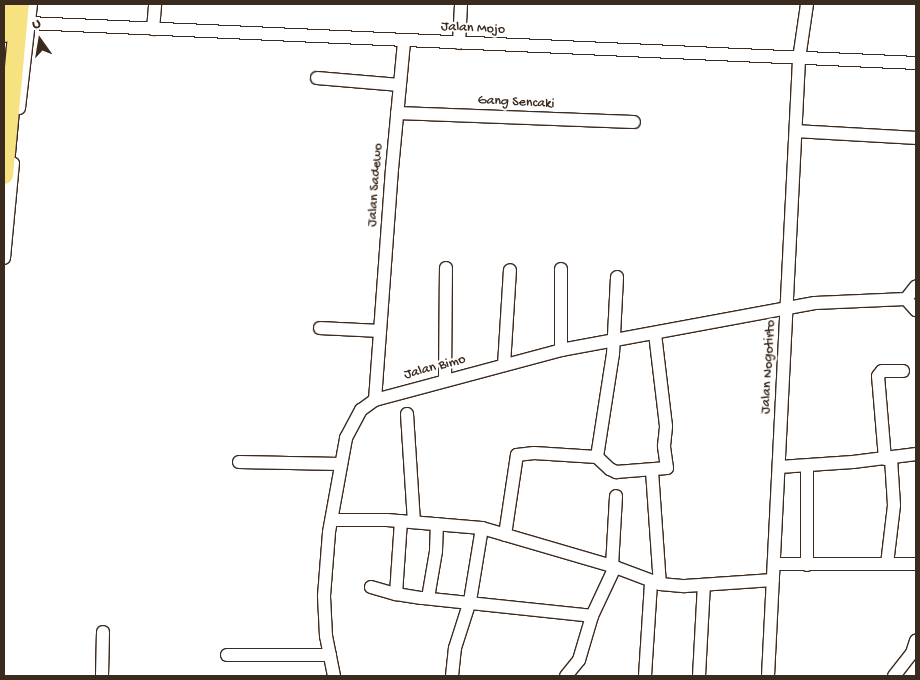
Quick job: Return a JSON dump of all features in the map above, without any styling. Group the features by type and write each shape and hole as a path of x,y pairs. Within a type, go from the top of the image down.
{"highway":[{"path":"4,34 6,4"},
{"path":"4,175 13,121 20,4"}],"street":[{"path":"4,258 13,121 29,24 30,4"},
{"path":"153,29 156,4"},
{"path":"459,43 461,4"},
{"name":"Jalan Nogotirto","path":"768,676 799,59 807,4"},
{"name":"Jalan Mojo","path":"29,24 916,63"},
{"name":"Jalan Sadewo","path":"376,400 404,41"},
{"path":"316,78 400,85"},
{"name":"Gang Sencaki","path":"397,113 634,122"},
{"path":"796,131 916,138"},
{"path":"445,380 446,268"},
{"path":"561,269 561,350"},
{"path":"504,364 510,270"},
{"path":"597,457 614,342 617,277"},
{"path":"916,286 906,299 916,310"},
{"name":"Jalan Bimo","path":"334,676 324,596 329,532 333,520 340,464 346,438 361,410 376,400 561,350 614,342 815,303 906,299"},
{"path":"320,328 380,331"},
{"path":"505,535 517,455 527,453 597,457 616,472 652,471 667,468 664,446 666,426 655,334"},
{"path":"888,564 894,505 878,376 882,372 903,371"},
{"path":"396,594 407,522 407,414"},
{"path":"779,467 807,466 916,454"},
{"path":"238,462 340,464"},
{"path":"807,466 807,565"},
{"path":"645,676 655,583 652,471"},
{"path":"566,676 579,660 592,616 613,567 616,496"},
{"path":"333,520 407,522 482,528 613,567 655,583 704,585 773,580"},
{"path":"428,598 436,551 437,524"},
{"path":"452,676 455,648 470,601 482,528"},
{"path":"774,564 916,564"},
{"path":"699,676 704,585"},
{"path":"371,587 396,594 592,616"},
{"path":"102,676 103,632"},
{"path":"894,676 912,653 916,641"},
{"path":"228,655 330,655"}]}
